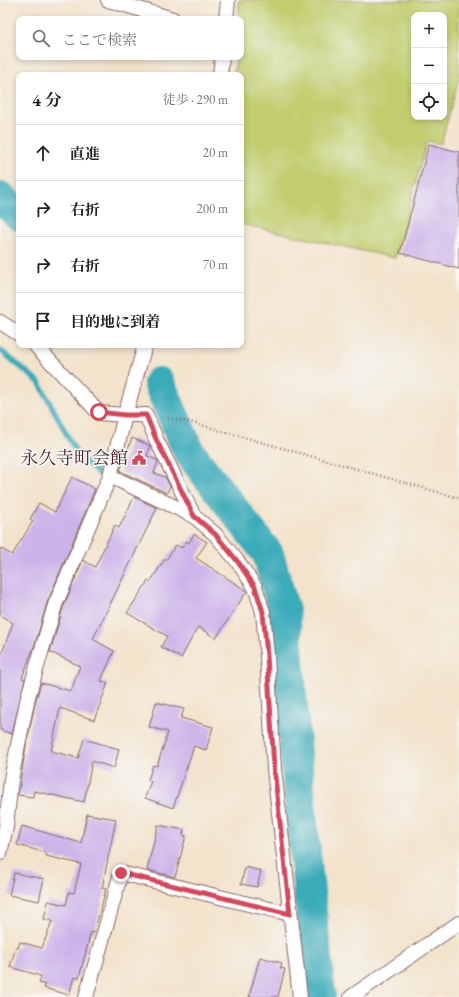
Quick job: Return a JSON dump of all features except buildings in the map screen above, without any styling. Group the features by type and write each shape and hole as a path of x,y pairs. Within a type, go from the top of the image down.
{"street":[{"path":"108,0 163,16"},
{"path":"226,16 228,0"},
{"path":"220,72 222,60"},
{"path":"0,322 16,332"},
{"path":"38,348 99,412 125,415 146,415 156,439 194,516"},
{"path":"0,853 6,827 6,777 28,697 55,605 110,476 125,415 144,348"},
{"path":"110,476 194,516 216,535 238,562 255,587 263,612 274,768 300,997"},
{"path":"86,997 121,873 290,914"},
{"path":"350,997 459,923"}],"path":[{"path":"146,415 190,422 459,498"}],"green space":[{"path":"239,0 459,0 459,78 441,144 427,141 395,258 244,225 244,72 234,72 236,60 244,60 244,16 238,16"}],"waterway":[{"path":"0,197 16,212"},
{"path":"0,350 39,382 77,454 101,476"},
{"path":"159,383 189,452 268,554 284,611 301,815 320,997"},
{"path":"279,732 294,733"}],"place":[{"name":"永久寺町会館","path":"139,458"}],"route":[{"path":"99,412 125,415 146,415 156,439 186,497 194,516 216,535 238,562 255,587 263,612 274,768 290,914 121,873"}]}
